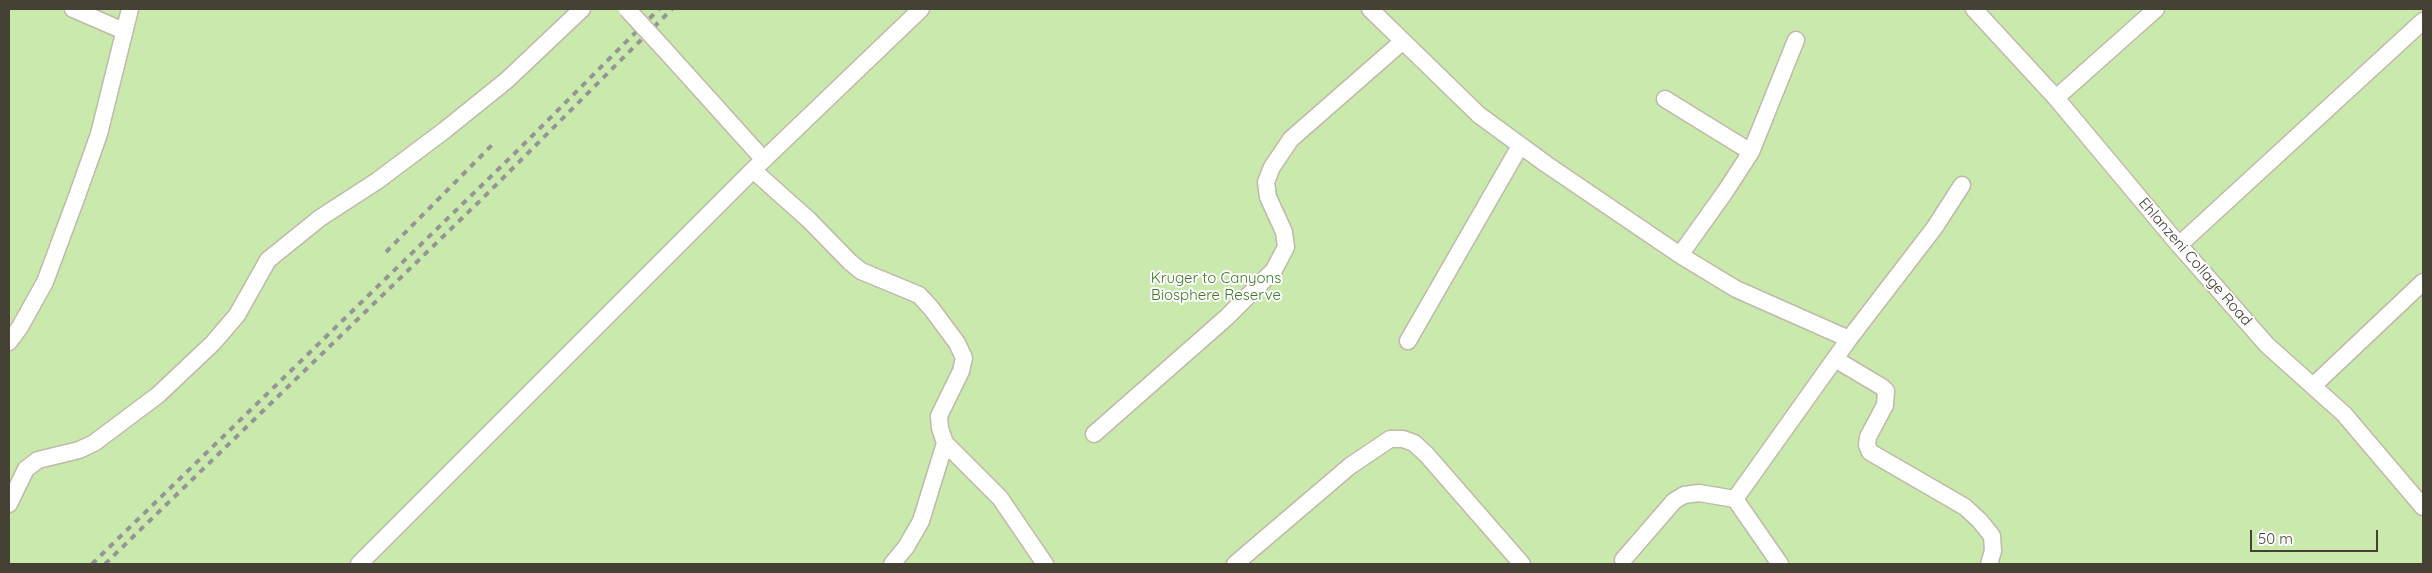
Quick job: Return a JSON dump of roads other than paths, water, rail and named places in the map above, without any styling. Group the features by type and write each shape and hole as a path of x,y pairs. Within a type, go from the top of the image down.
{"street":[{"path":"73,9 124,31"},
{"path":"9,342 20,327 45,282 78,196 99,134 130,9"},
{"path":"9,504 26,469 38,460 79,450 94,443 158,395 213,343 237,315 268,260 320,218 377,180 445,130 507,80 582,9"},
{"path":"628,9 664,49 759,165 850,262 861,271 919,295 958,343 964,358 961,371 939,416 940,428 946,443 1000,498 1045,564"},
{"path":"359,564 759,165 921,9"},
{"path":"1370,9 1479,116 1520,146 1680,255 1736,288 1849,339"},
{"name":"Ehlanzeni Collage Road","path":"1974,9 2056,98 2179,246 2267,345 2314,385 2344,414 2423,507"},
{"path":"2056,98 2156,9"},
{"path":"2179,246 2423,21"},
{"path":"1680,255 1751,152 1796,40"},
{"path":"1094,434 1227,317 1274,270 1286,247 1284,232 1268,197 1266,182 1272,168 1291,139 1403,41"},
{"path":"1664,100 1751,152"},
{"path":"1408,341 1520,146"},
{"path":"1736,500 1849,339 1905,269 1962,185"},
{"path":"2314,385 2423,282"},
{"path":"1836,360 1886,391 1885,405 1868,437 1867,445 1870,452 1965,507 1980,521 1992,536 1993,551 1989,564"},
{"path":"1235,564 1350,466 1390,439 1403,439 1414,443 1426,454 1522,564"},
{"path":"892,564 906,547 921,521 946,443"},
{"path":"1622,560 1674,502 1684,495 1699,493 1736,500 1780,564"}],"railway":[{"path":"92,564 515,153 659,9"},
{"path":"105,564 487,194 672,9"},
{"path":"386,252 494,143"}],"park label":[{"name":"Kruger to Canyons Biosphere Reserve","path":"1216,286"}]}
